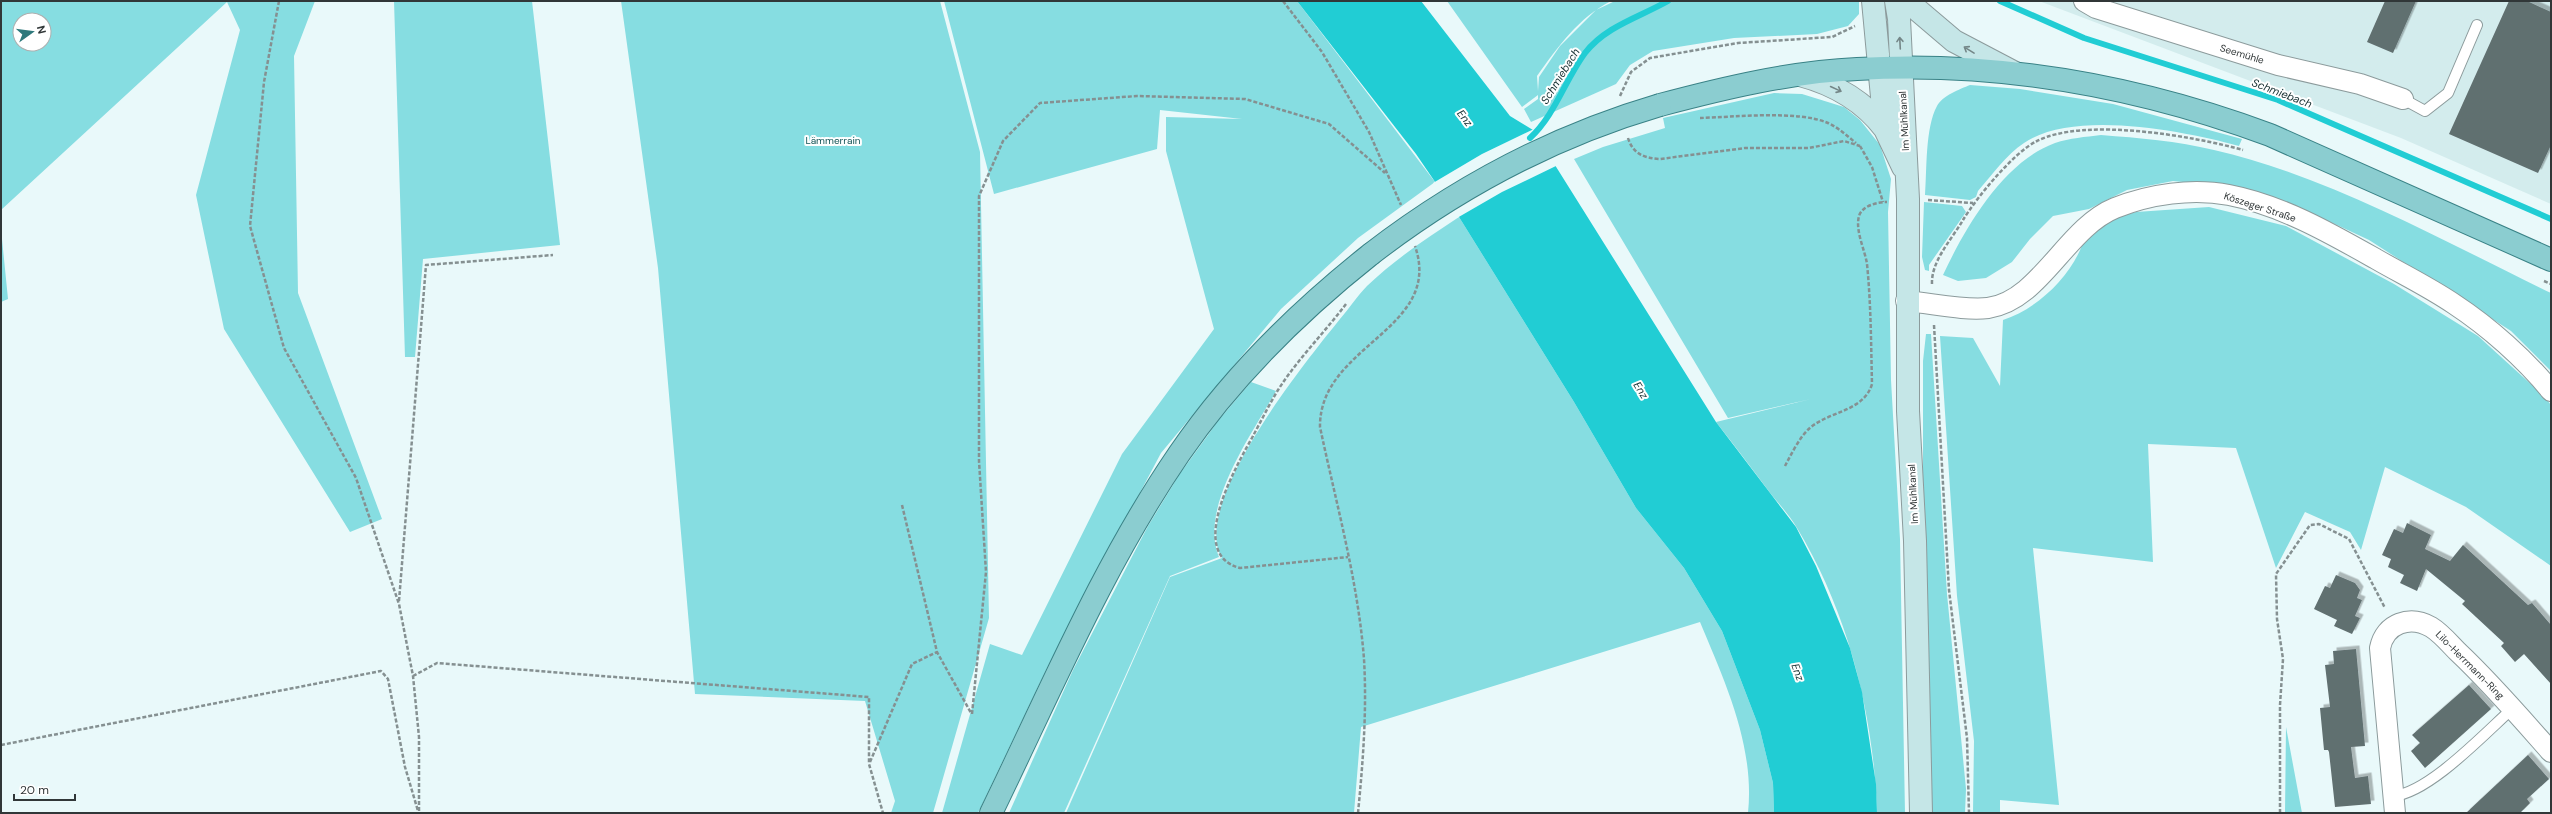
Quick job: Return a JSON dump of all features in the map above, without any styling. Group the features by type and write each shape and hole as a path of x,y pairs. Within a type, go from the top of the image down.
{"main road":[{"path":"991,813 1117,554 1180,452 1254,362 1315,301 1371,254 1427,213 1508,166 1593,127 1660,105 1730,88 1800,75 1901,67 1970,68 2075,81 2127,91 2233,121 2374,180 2551,260"}],"street":[{"name":"Im Mühlkanal","path":"1873,1 1884,129 1906,176"},
{"name":"Im Mühlkanal","path":"1896,1 1908,199 1906,301 1908,411 1915,541 1921,813"},
{"path":"1907,1 1954,41 2016,73"},
{"name":"Seemühle","path":"2084,1 2096,8 2278,65 2360,84 2403,99"},
{"path":"1800,75 1816,79 1846,94 1863,105 1884,129"},
{"name":"Köszeger Straße","path":"1906,301 1989,308 2010,300 2028,289 2079,233 2098,217 2115,208 2176,193 2229,195 2287,214 2325,231 2454,304 2502,342 2551,391"},
{"name":"Lilo-Herrmann-Ring","path":"2394,625 2412,621 2431,627 2478,670 2551,752"},
{"path":"2394,625 2383,637 2380,648 2394,804"}],"lane":[{"path":"2403,99 2425,111 2448,93 2477,25"},
{"path":"2394,804 2402,795 2432,779 2512,708"}],"path":[{"path":"1,745 381,671 388,678 405,767 419,813 419,737 413,676 399,604 356,478 284,348 250,226 264,82 279,1"},
{"path":"1283,1 1322,52 1369,132 1385,173 1403,210"},
{"path":"902,505 937,652 972,714 986,572 979,461 979,196 1003,141 1040,103 1136,96 1245,99 1329,124 1385,173"},
{"path":"1695,118 1792,116 1814,118 1829,123 1864,150 1872,167 1883,202 1874,204 1861,212 1858,222 1867,262 1869,290 1872,384 1870,392 1858,403 1822,419 1810,428 1785,466"},
{"path":"1908,199 1973,203 1935,265 1932,281 1949,590 1967,738 1969,813"},
{"path":"1358,813 1365,692 1360,623 1348,557 1320,427 1321,407 1336,377 1400,315 1414,297 1421,270 1413,238"},
{"path":"399,604 426,265 553,255"},
{"path":"1348,302 1278,390 1234,471 1218,512 1215,531 1218,552 1222,559 1240,568 1348,557"},
{"path":"2280,813 2280,705 2282,659 2277,619 2276,574 2310,525 2319,524 2349,540 2394,625"},
{"path":"869,764 912,664 937,652"},
{"path":"413,676 437,663 869,697 869,764 883,813"}],"shaded area":[{"path":"2039,1 2551,1 2551,204 2401,138"}],"green space":[{"path":"1,1 315,1 294,56 298,293 382,519 350,532 224,329 196,195 240,30 227,2 1,210"},
{"path":"394,1 532,1 560,245 423,259 415,357 405,357"},
{"name":"Lämmerrain","path":"621,1 940,1 980,152 989,618 933,813 891,813 895,801 865,701 695,694 658,268"},
{"path":"944,1 1297,1 1435,182 1358,238 1281,309 1161,453 1046,670 978,813 942,813 990,644 1022,655 1122,454 1214,329 1166,151 1166,117 1242,119 1160,110 1157,149 994,194"},
{"path":"1447,1 1611,1 1597,10 1615,1 1859,1 1859,14 1848,26 1817,34 1734,38 1653,51 1630,65 1616,84 1531,122 1524,109 1538,99 1538,95 1522,107","holes":["1595,11 1560,46 1539,77 1538,91 1537,76 1552,55 1570,34 1579,24"]},
{"path":"1970,85 2020,89 2113,104 2242,139 2239,146 2189,134 2160,129 2099,125 2071,127 2045,133 2017,148 2005,159 1978,191 1976,197 1970,200 1925,195 1928,137 1933,115 1939,102 1952,93"},
{"path":"1774,93 1802,94 1844,107 1860,120 1880,145 1891,179 1888,212 1891,380 1900,539 1905,813 1877,813 1875,776 1870,739 1864,702 1855,665 1831,594 1815,560 1791,519 1716,422 1811,399 1728,418 1574,159 1603,147 1665,128 1663,118"},
{"path":"2101,135 2186,144 2257,162 2300,176 2386,212 2551,293 2551,371 2511,331 2369,240 2290,203 2231,187 2173,181 2127,190 2089,209 2053,216 2030,239 2012,262 1986,278 1958,281 1943,275 1962,237 1974,218 1988,198 2019,165 2036,152 2055,143"},
{"path":"1924,202 1962,206 1966,212 1929,265 1929,271 1925,270 1922,257"},
{"path":"2209,207 2286,226 2394,284 2478,336 2544,396 2551,405 2551,566 2466,507 2385,467 2361,550 2350,532 2305,512 2276,568 2236,448 2148,444 2153,562 2033,548 2059,805 2000,800 2000,813 1973,813 1974,741 1957,596 1940,336 1973,338 2000,386 2003,320 2016,315 2029,307 2053,288 2073,264 2085,237 2117,217 2136,212"},
{"path":"1459,217 1574,402 1636,508 1684,568 1722,631 1760,730 1773,783 1774,813 1748,813 1749,788 1747,763 1736,715 1728,691 1700,622 1361,727 1354,813 1066,813 1170,577 1222,558 1216,534 1222,504 1236,470 1256,434 1279,399 1324,339 1367,286 1400,258"},
{"path":"1,229 8,299 1,302"},
{"path":"1926,334 1931,334 1947,594 1966,789 1965,813 1929,813 1923,481 1923,361"},
{"path":"1251,382 1276,391 1242,449 1222,494 1216,516 1214,538 1219,557 1170,576 1064,813 1009,813 1073,670 1148,526 1179,475 1218,421"},
{"path":"2286,727 2302,813 2285,813"}],"water":[{"name":"Enz","path":"1297,1 1421,1 1510,116 1533,130 1716,422 1796,527 1816,566 1850,648 1862,692 1876,784 1877,813 1774,813 1773,783 1760,730 1722,631 1684,568 1636,508 1574,402 1459,217 1416,154"}],"pier":[{"path":"1534,129 1558,165 1502,192 1457,218 1433,183 1482,154"}],"building":[{"path":"2385,1 2416,1 2393,53 2367,42"},
{"path":"2509,1 2527,1 2551,12 2551,145 2538,173 2449,134"},
{"path":"2407,523 2431,535 2425,549 2450,561 2463,545 2528,605 2532,603 2551,625 2551,684 2524,654 2515,662 2501,646 2504,643 2462,604 2465,601 2426,569 2417,591 2400,583 2404,575 2388,567 2391,559 2382,555 2394,529 2403,533"},
{"path":"2336,575 2355,583 2360,590 2357,598 2362,600 2355,616 2360,618 2352,634 2334,626 2337,620 2314,609 2325,586 2330,588"},
{"path":"2356,649 2365,746 2351,747 2355,778 2368,776 2371,804 2335,807 2329,752 2328,750 2324,750 2320,708 2330,707 2325,665 2334,664 2333,651"},
{"path":"2469,685 2491,709 2425,768 2411,751 2420,743 2412,735"},
{"path":"2528,755 2549,779 2527,799 2530,803 2520,813 2466,813"}],"waterway":[{"name":"Schmiebach","path":"1530,138 1546,119 1578,63 1593,44 1613,29 1668,1"},
{"name":"Schmiebach","path":"2000,1 2084,38 2278,100 2551,219"}]}
